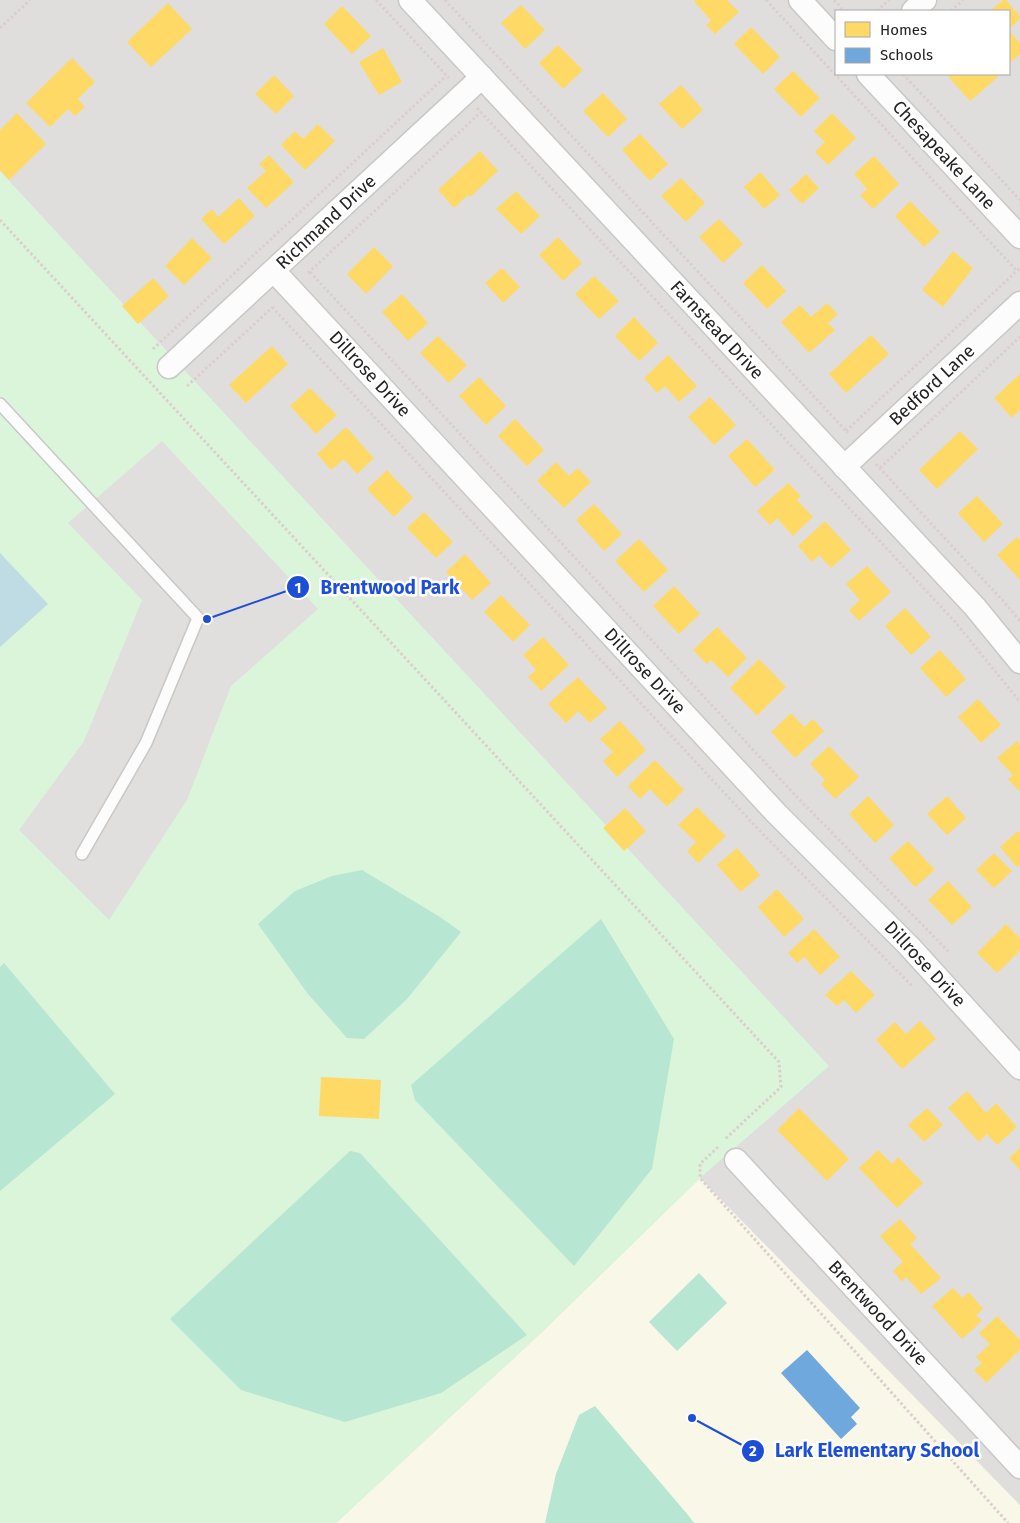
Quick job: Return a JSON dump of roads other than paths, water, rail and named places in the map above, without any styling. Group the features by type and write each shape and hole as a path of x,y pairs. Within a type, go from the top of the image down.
{"street":[{"name":"Farnstead Drive","path":"410,0 975,607 1020,662"},
{"path":"800,0 835,38"},
{"path":"914,10 925,0"},
{"name":"Chesapeake Lane","path":"869,75 1020,237"},
{"name":"Richmand Drive","path":"169,367 482,77"},
{"name":"Dillrose Drive","path":"274,271 776,813 889,925 1020,1068"},
{"name":"Bedford Lane","path":"844,467 1020,303"},
{"name":"Brentwood Drive","path":"736,1160 1020,1466"}],"lane":[{"path":"0,404 198,618 146,743 82,854"}],"water":[{"path":"0,553 48,604 0,647"}],"place":[{"name":"Brentwood Park","path":"207,619"},
{"name":"Lark Elementary School","path":"692,1418"}]}
